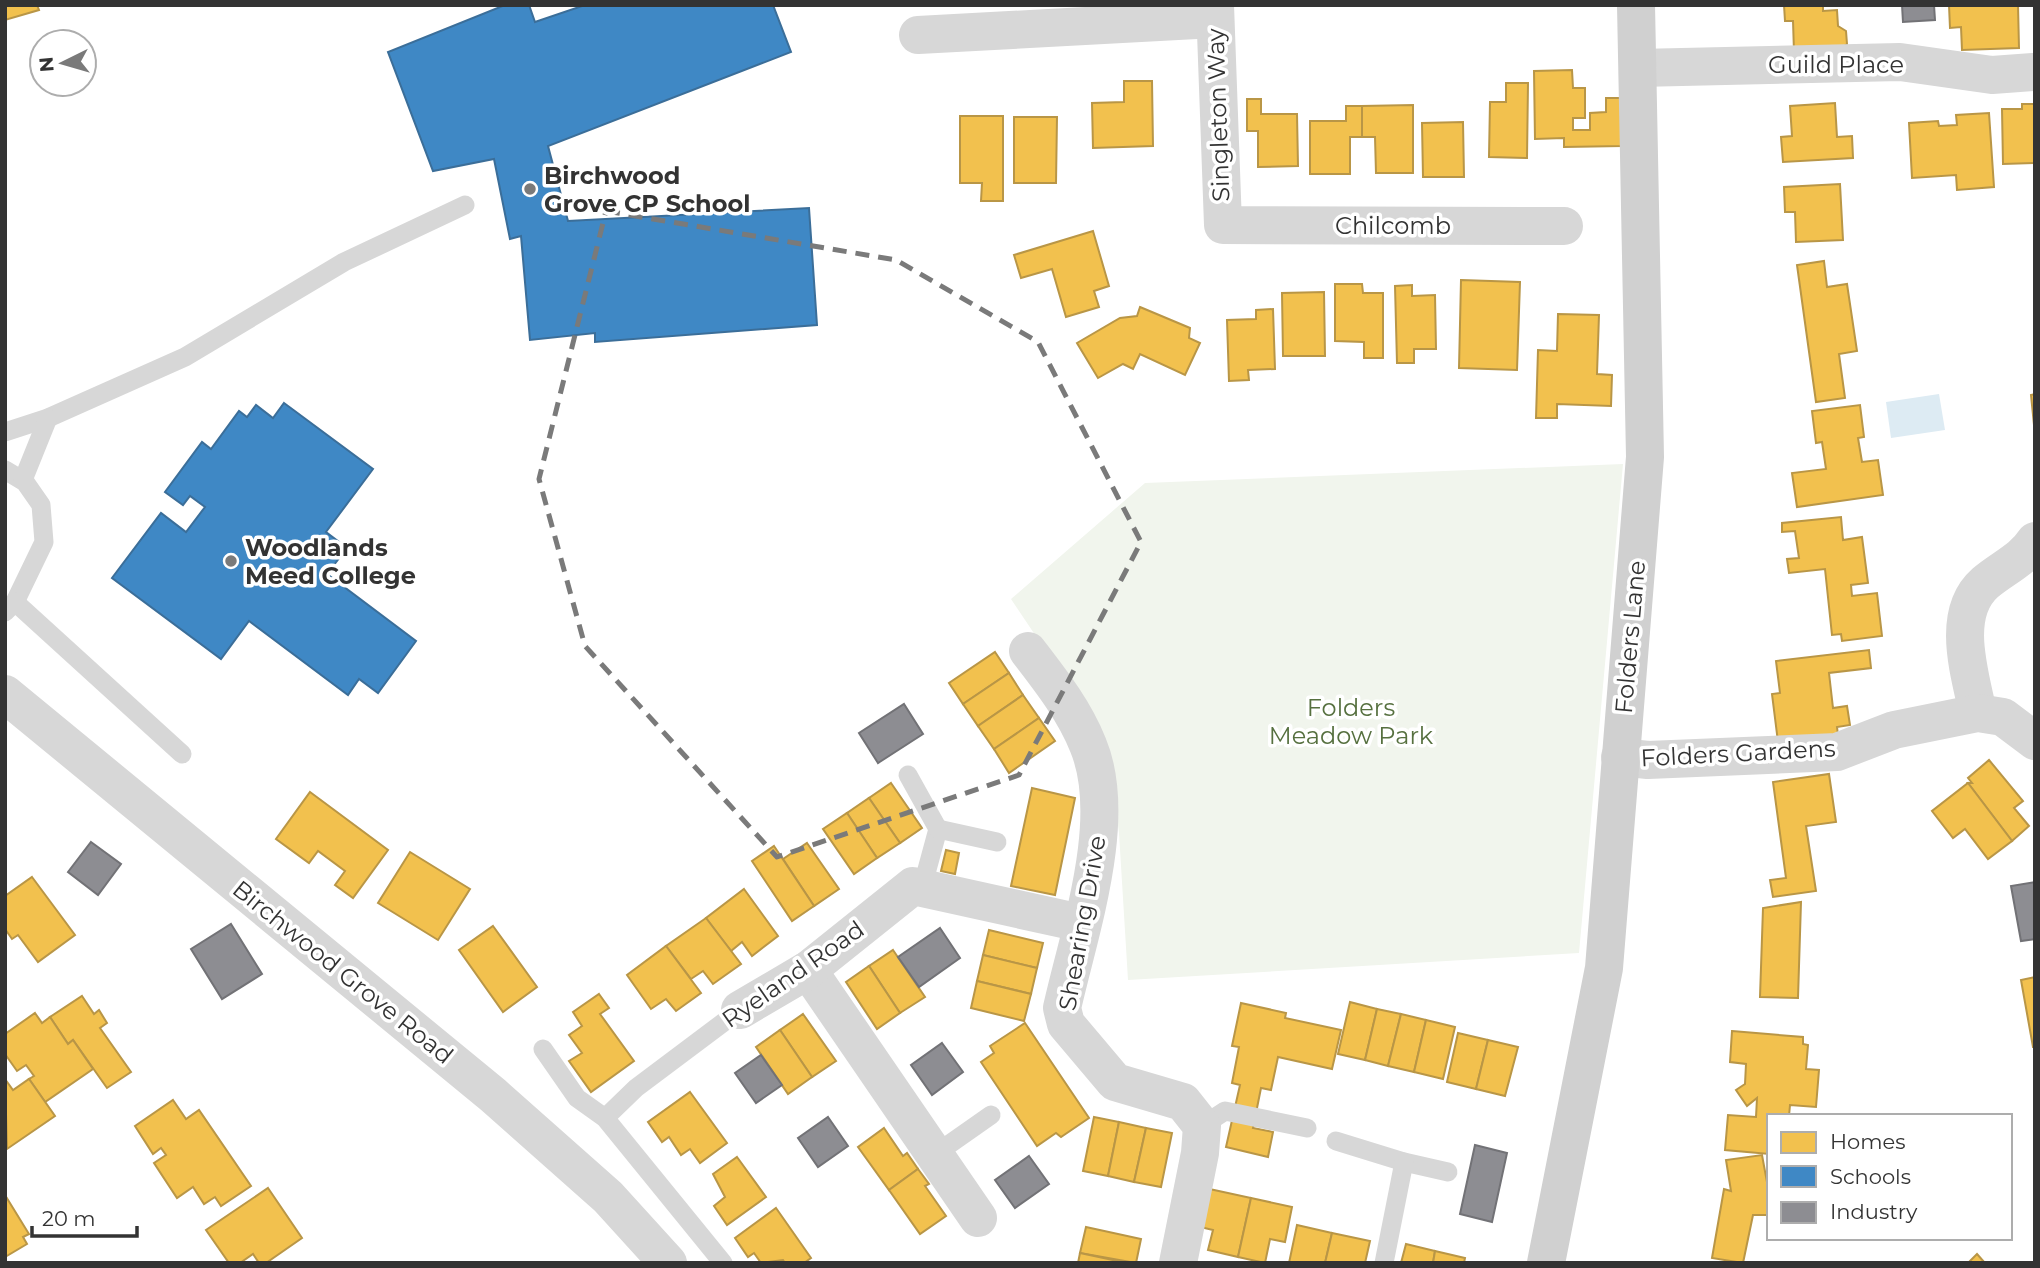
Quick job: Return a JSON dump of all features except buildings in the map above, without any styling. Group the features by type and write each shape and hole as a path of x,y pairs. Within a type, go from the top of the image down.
{"main road":[{"name":"Folders Lane","path":"1546,1263 1604,968 1645,457 1636,5"}],"street":[{"path":"918,35 1215,12"},
{"name":"Singleton Way","path":"1215,12 1223,225"},
{"name":"Guild Place","path":"1638,68 1900,62 1992,75 2034,72"},
{"name":"Chilcomb","path":"1223,225 1564,226"},
{"path":"1978,713 1965,646 1968,611 1974,594 2035,541"},
{"name":"Shearing Drive","path":"1028,651 1065,699 1089,747 1099,798 1099,843 1062,1007 1066,1024 1115,1082 1183,1102 1202,1126"},
{"name":"Birchwood Grove Road","path":"5,694 493,1095 608,1196 668,1263"},
{"name":"Folders Gardens","path":"1620,757 1648,760 1837,752 1894,730 1978,713 2003,717 2035,741"},
{"name":"Ryeland Road","path":"740,1010 808,970 913,886 922,888"},
{"path":"922,888 1081,923"},
{"path":"808,970 978,1218"},
{"path":"1178,1263 1200,1153 1202,1126"}],"lane":[{"path":"5,432 48,418 185,357 344,262 465,205"},
{"path":"23,480 48,418"},
{"path":"5,470 23,480 41,505 44,542 10,607 182,754"},
{"path":"908,775 938,829 922,888"},
{"path":"938,829 996,842"},
{"name":"Ryeland Road","path":"605,1118 636,1088 740,1010"},
{"path":"543,1049 577,1098 605,1118 723,1263"},
{"path":"1202,1126 1225,1111 1307,1128"},
{"path":"934,1155 990,1115"},
{"path":"1336,1141 1448,1172"},
{"path":"1384,1263 1404,1162"}],"highlighted area":[{"path":"606,211 896,260 1038,342 1141,542 1019,775 777,857 585,646 539,479"}],"green space":[{"name":"Folders Meadow Park","path":"1623,464 1579,953 1128,980 1119,833 1110,766 1092,720 1011,599 1145,483"}],"shaded area":[{"path":"1939,394 1945,430 1891,438 1886,402"}],"place":[{"name":"Birchwood Grove CP School","path":"530,189"},
{"name":"Woodlands Meed College","path":"231,561"}]}
